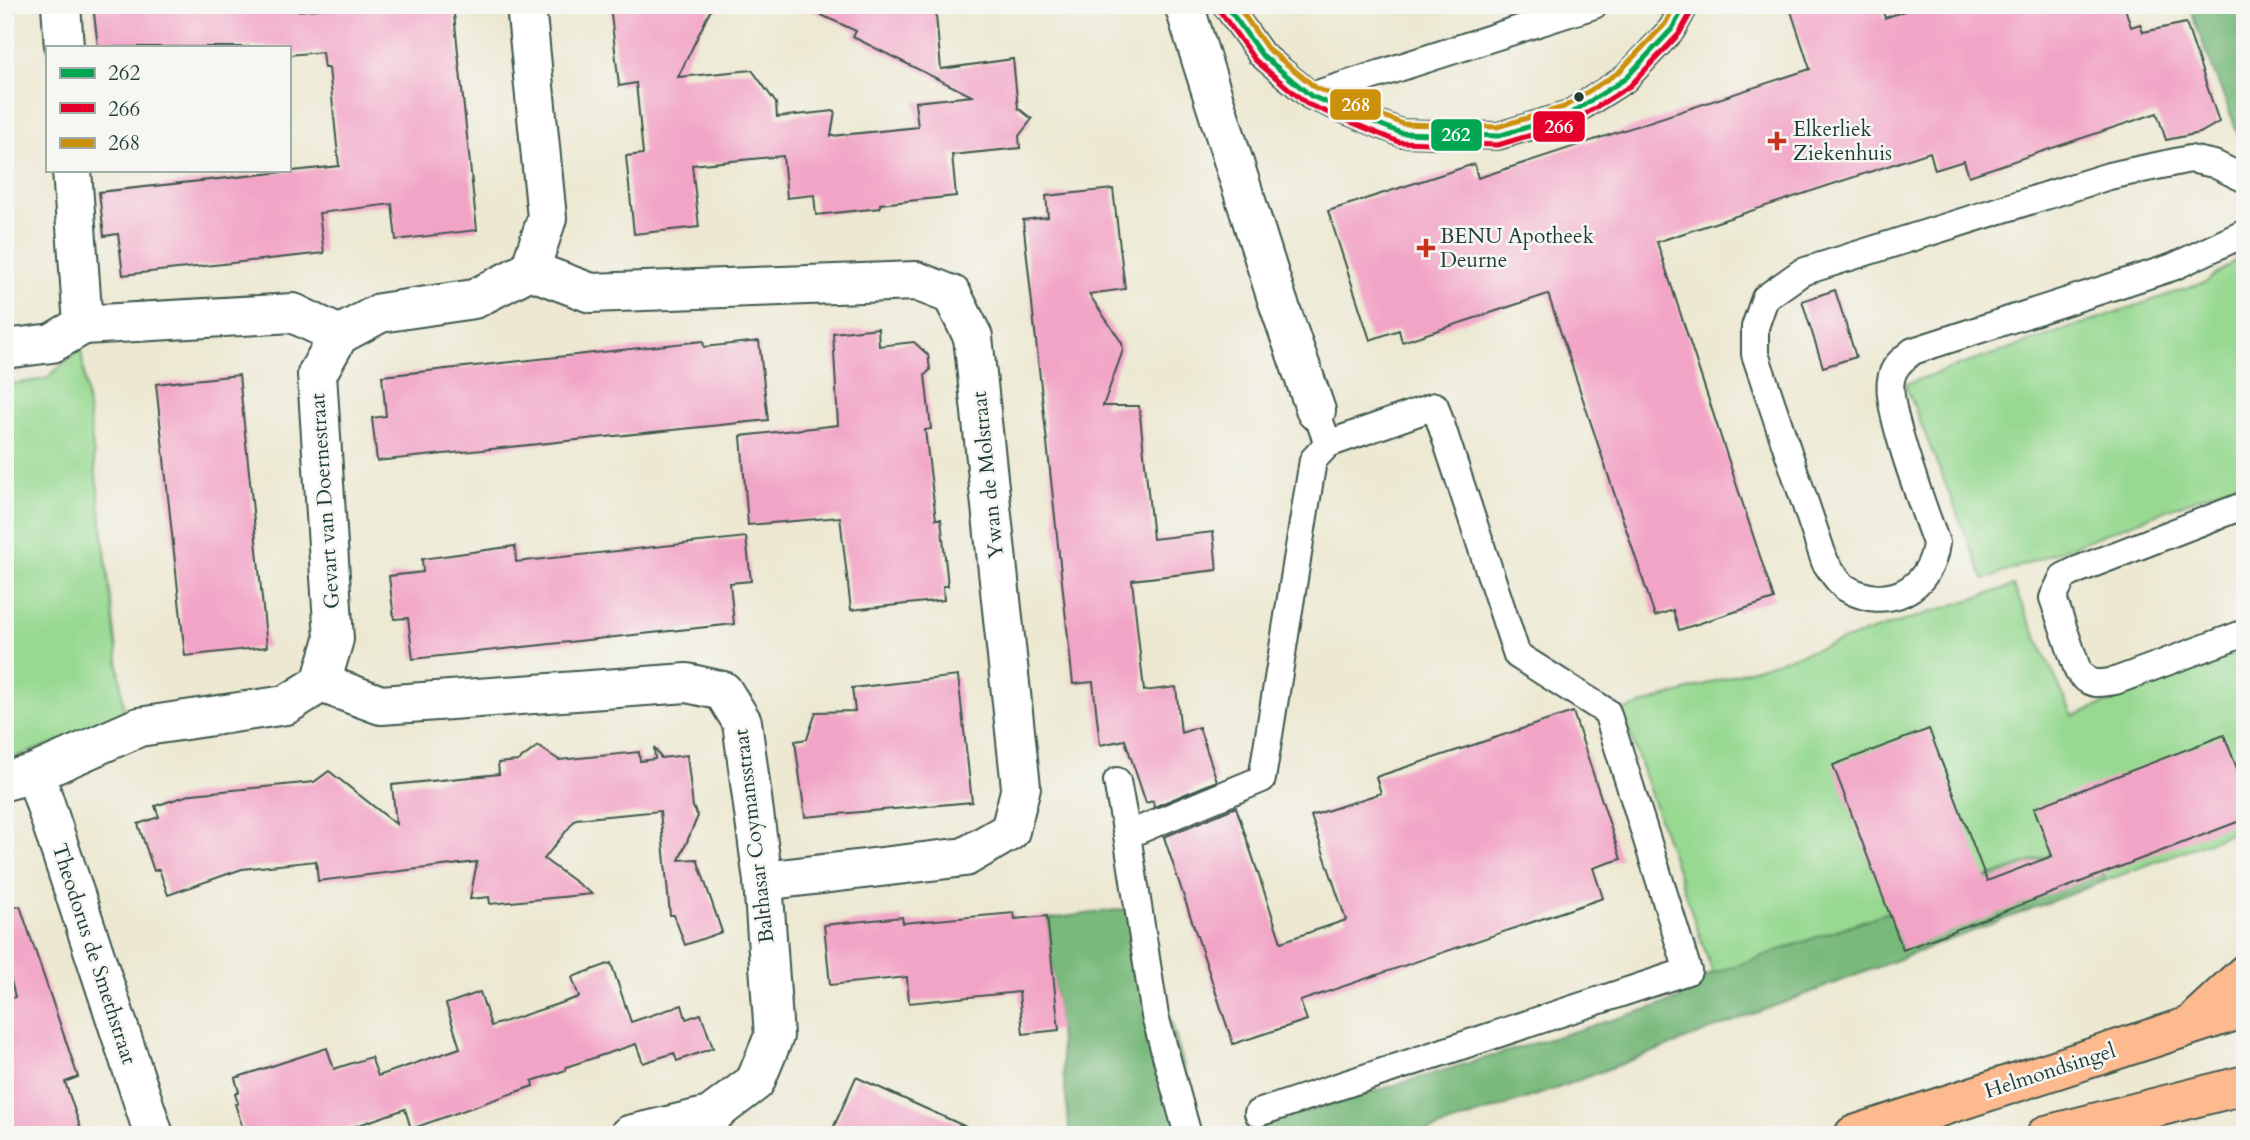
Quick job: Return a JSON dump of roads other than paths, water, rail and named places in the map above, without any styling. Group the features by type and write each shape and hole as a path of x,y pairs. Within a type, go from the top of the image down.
{"main road":[{"path":"2189,1026 2245,974"},
{"name":"Helmondsingel","path":"1854,1135 2245,1008"},
{"path":"2046,1135 2245,1085"}],"street":[{"path":"61,5 64,46"},
{"path":"5,349 52,343 83,325 293,313 339,335 380,313 474,299 530,270 547,218 526,5"},
{"path":"1184,5 1276,296 1322,428"},
{"path":"72,172 83,325"},
{"name":"Ywan de Molstraat","path":"530,270 591,293 916,281 952,295 974,337 1021,787 1010,831 965,857 763,881"},
{"name":"Gevart van Doernestraat","path":"321,683 334,639 317,374 339,335"},
{"name":"Balthasar Coymansstraat","path":"321,683 381,705 687,682 723,691 742,722 763,881 774,1036 755,1082 710,1116 629,1135"},
{"path":"20,777 139,727 286,705 321,683"},
{"name":"Theodorus de Smethstraat","path":"20,777 154,1135"}],"lane":[{"path":"1226,5 1261,54 1311,96 1401,133 1498,136 1568,115 1625,79 1672,29 1685,5"},
{"path":"1311,96 1594,5"},
{"path":"2245,179 2214,164 2190,159 2109,176 1802,272 1765,298 1755,327 1755,354 1825,562 1843,587 1870,598 1899,595 1925,578 1934,561 1936,543 1893,411 1890,381 1897,363 1913,351 2173,267 2245,233"},
{"path":"1127,835 1262,779 1313,460 1322,428 1435,406 1517,655 1607,712 1688,971 1258,1114"},
{"path":"2245,505 2077,570 2063,577 2053,598 2078,671 2085,681 2095,685 2115,681 2245,633"},
{"path":"1117,780 1155,1016 1188,1135"}],"place":[{"name":"Elkerliek Ziekenhuis","path":"1777,141"},
{"name":"BENU Apotheek Deurne","path":"1426,248"}]}
